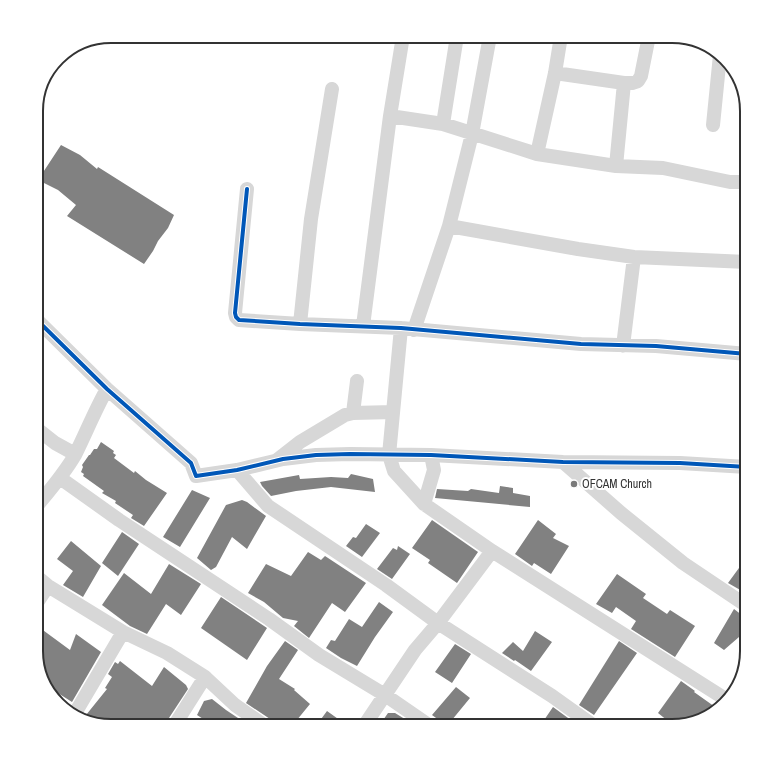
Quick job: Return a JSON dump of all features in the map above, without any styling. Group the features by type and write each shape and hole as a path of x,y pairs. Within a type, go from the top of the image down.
{"street":[{"path":"363,326 390,116 402,43"},
{"path":"443,124 456,43"},
{"path":"489,43 472,134 449,226 407,329 393,412 389,455 394,471 424,504 492,551 722,697"},
{"path":"537,154 555,73 560,43"},
{"path":"555,73 632,83 638,81 641,76 648,43"},
{"path":"713,125 719,62"},
{"path":"616,166 624,83"},
{"path":"300,324 311,219 332,89"},
{"path":"390,116 443,124 537,154 616,166 663,168 730,182 740,182"},
{"path":"247,189 235,313 239,320 363,326 581,344 656,346 740,353"},
{"path":"449,226 578,249 634,257 740,262"},
{"path":"623,346 634,257"},
{"path":"43,326 107,389 191,463 196,476 237,470 277,460 316,455 350,454 432,455 563,462 680,463 740,467"},
{"path":"353,413 357,381"},
{"path":"43,499 60,478 75,454 96,408 107,389"},
{"path":"277,460 300,442 335,420 353,413 393,412"},
{"path":"43,434 55,444 75,454"},
{"path":"424,504 434,470 432,455"},
{"path":"563,462 621,513 683,563 740,601"},
{"path":"237,470 268,506 386,585 438,623 552,696 584,719"},
{"path":"60,478 119,520 269,619 319,655 385,695 420,719"},
{"path":"369,719 415,650 438,623 492,551"},
{"path":"43,582 123,632 167,653 205,677 235,705 255,719"},
{"path":"43,594 48,586"},
{"path":"77,709 123,632"},
{"path":"178,719 205,677"}],"building":[{"path":"61,145 80,155 97,169 98,167 174,215 168,228 144,264 67,216 76,205 58,190 43,182 43,172"},
{"path":"101,442 114,451 113,453 116,455 114,458 134,473 135,471 167,493 144,526 131,518 133,515 115,503 116,501 102,493 104,491 83,476 84,474 81,472 83,467 82,465 94,449 97,449"},
{"path":"351,474 373,479 375,492 331,487 296,491 271,496 260,482 299,475 300,479 331,477 348,478"},
{"path":"500,486 513,488 513,493 530,496 530,507 435,498 437,489 468,491 471,489 499,493"},
{"path":"192,490 210,498 180,547 163,537"},
{"path":"242,500 266,516 247,549 232,537 216,567 211,570 197,558 226,505"},
{"path":"432,520 478,552 457,583 428,563 430,560 412,548"},
{"path":"538,520 556,534 553,538 569,546 551,574 534,563 532,566 515,554"},
{"path":"366,524 380,533 362,557 346,546 353,537 356,538"},
{"path":"122,532 139,544 118,576 102,563"},
{"path":"71,541 101,566 83,597 63,585 73,571 57,559"},
{"path":"398,546 410,554 392,579 377,569 393,548 397,550"},
{"path":"308,552 321,560 325,556 366,583 345,612 332,603 309,638 294,626 298,621 283,618 264,602 248,593 266,564 291,576"},
{"path":"169,564 201,584 181,615 166,604 147,634 130,626 102,605 124,573 151,594"},
{"path":"740,567 740,590 728,583"},
{"path":"617,574 646,594 643,598 667,614 670,610 695,626 675,657 631,629 636,621 616,607 612,613 596,604"},
{"path":"221,597 267,628 247,660 201,628"},
{"path":"379,602 393,612 357,666 326,648 331,640 335,641 349,619 362,627"},
{"path":"734,609 740,614 739,637 724,650 714,643"},
{"path":"43,630 70,650 76,634 101,652 72,702 58,693 52,685 47,673 43,651"},
{"path":"535,631 552,642 531,671 502,653 513,642 523,651"},
{"path":"285,641 298,650 279,679 295,689 294,690 310,704 298,719 270,719 246,703 267,666"},
{"path":"619,641 637,653 594,715 579,705"},
{"path":"455,644 471,654 452,683 435,672"},
{"path":"120,661 152,686 164,667 186,685 188,689 168,719 111,719 93,717 87,714 107,689 105,688 112,677 108,674 115,662 118,664"},
{"path":"681,681 713,705 694,715 681,718 666,719 658,713"},
{"path":"456,687 470,698 453,719 437,719 432,715"},
{"path":"212,699 240,719 203,719 197,715 204,701"},
{"path":"553,707 569,719 545,719"},
{"path":"327,711 338,719 321,719"},
{"path":"388,713 395,713 405,719 384,719"}],"cycle path":[{"path":"247,189 235,313 239,320 401,328 581,344 656,346 740,353"},
{"path":"43,326 107,389 191,463 196,476 237,470 283,459 316,455 350,454 431,455 563,462 680,463 740,467"}],"place":[{"name":"OFCAM Church","path":"574,484"}]}
